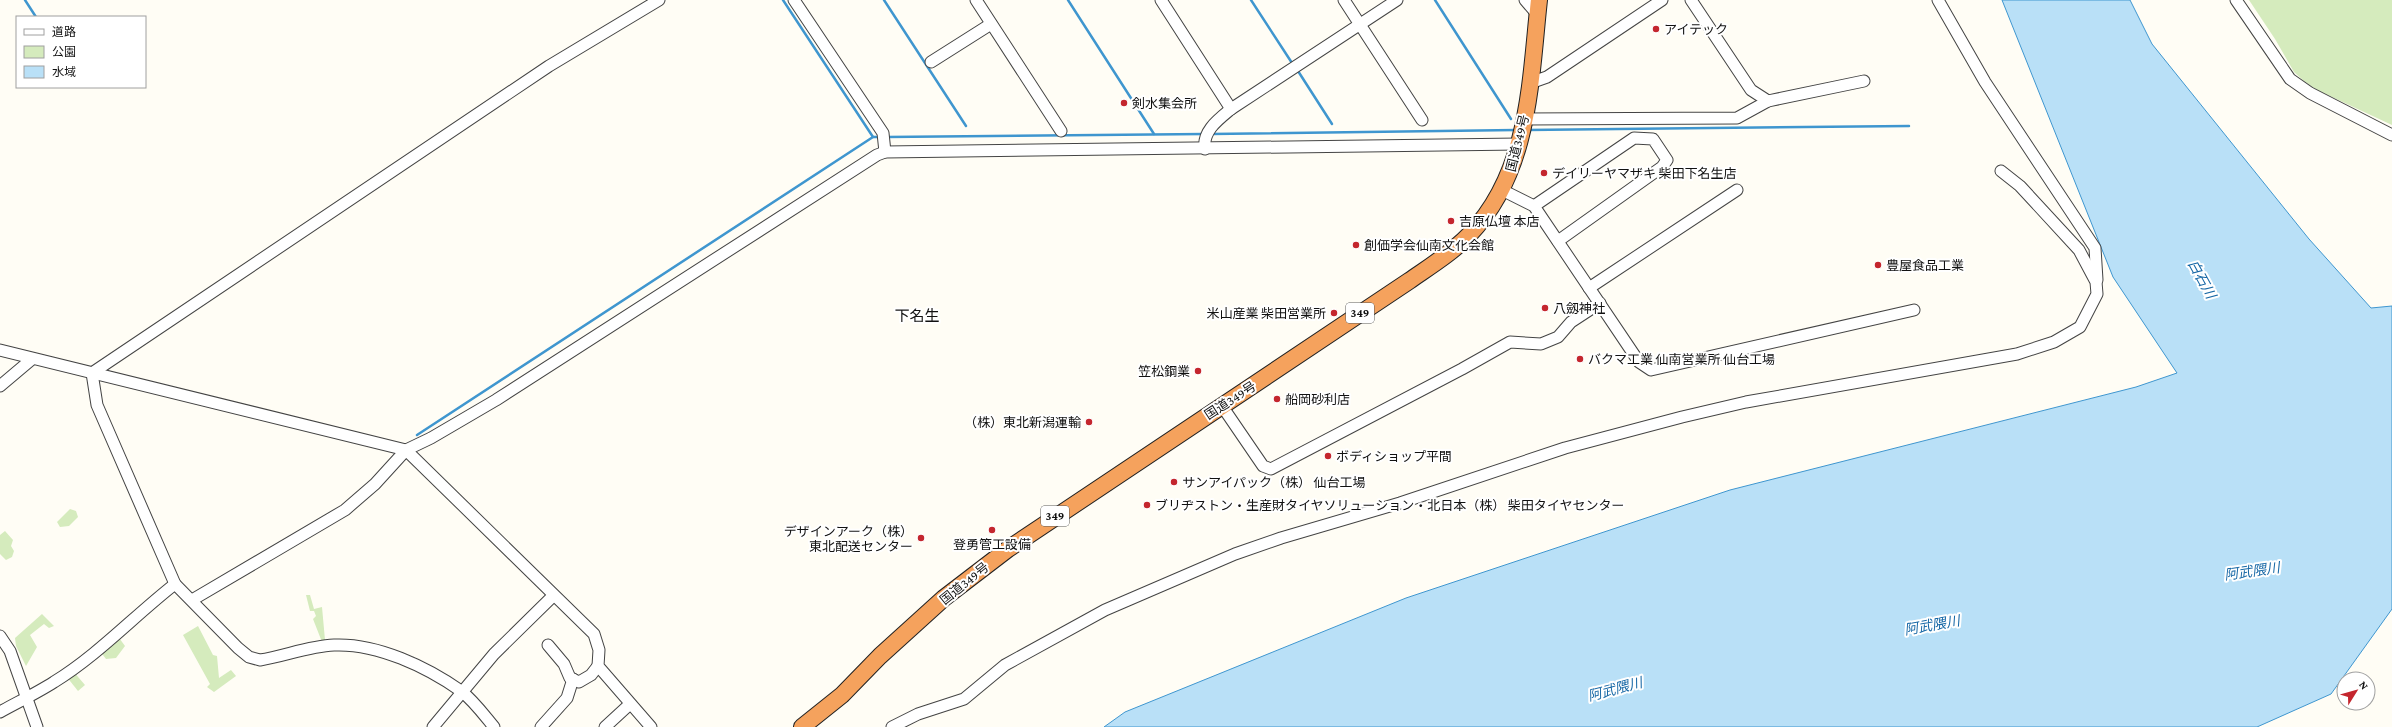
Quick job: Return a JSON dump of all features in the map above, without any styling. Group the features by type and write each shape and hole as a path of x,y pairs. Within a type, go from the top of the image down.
{"highway":[{"name":"国道349号","path":"802,727 834,702 916,623 978,571 1065,509 1222,406 1456,247 1487,214 1502,190 1513,167 1524,122 1530,83 1538,7"}],"street":[{"path":"92,373 549,66 659,0"},
{"path":"794,0 883,133 885,150"},
{"path":"976,0 1062,131"},
{"path":"1161,0 1231,109"},
{"path":"1344,0 1422,120"},
{"path":"1204,147 1212,124 1231,109 1397,0"},
{"path":"1525,0 1538,7"},
{"path":"1530,83 1547,77 1662,0"},
{"path":"1691,0 1751,90 1768,101"},
{"path":"892,727 918,714 964,699 1005,665 1105,610 1235,554 1400,503 1565,448 1682,417 1746,402 1919,373 2017,354 2054,342 2080,327 2097,294 2095,248 1997,102 1956,34 1938,0"},
{"path":"2236,0 2290,79 2310,93 2392,135"},
{"path":"931,62 991,24"},
{"path":"1524,122 1737,118 1768,101 1864,81"},
{"path":"1534,206 1634,138 1653,139 1666,160 1662,167 1558,241"},
{"path":"192,600 345,510 375,484 406,450 431,438 496,400 868,159 885,150 1520,142"},
{"path":"2001,171 2020,186 2079,250 2096,282 2097,294"},
{"path":"1502,190 1534,206 1639,362 1651,370 1914,310"},
{"path":"1589,288 1737,190"},
{"path":"1222,406 1263,466 1272,469 1448,377 1510,342 1541,344 1558,337 1571,322 1600,304"},
{"path":"0,350 406,450 552,596 594,634 599,650 598,666 591,675 579,682 570,678 564,664 548,645"},
{"path":"0,386 32,359"},
{"path":"92,373 97,405 175,584 238,648 254,660 273,658 314,646 348,645 379,651 403,660 439,677 462,692 494,727"},
{"path":"0,712 54,682 117,635 144,608 175,584"},
{"path":"433,727 494,654 552,596"},
{"path":"0,636 10,651 37,727"},
{"path":"598,666 651,727"},
{"path":"541,727 567,698 573,679"},
{"path":"605,727 630,704"}],"green space":[{"path":"2249,0 2392,0 2392,125 2317,90 2305,82 2294,72 2275,39"},
{"path":"70,509 76,511 78,517 69,526 60,527 57,522"},
{"path":"5,531 13,540 11,546 14,551 12,557 6,560 0,554 0,535"},
{"path":"306,595 310,595 314,609 322,607 325,640 322,642 313,619 316,616 314,611 310,611"},
{"path":"42,614 54,626 49,628 44,624 30,635 37,647 26,666 16,646 15,638"},
{"path":"198,626 213,655 217,656 219,678 231,670 236,676 214,692 207,687 210,684 183,635"},
{"path":"117,635 125,646 116,658 106,659 99,650"},
{"path":"73,671 85,685 78,691 66,676"}],"water":[{"path":"2002,0 2130,0 2152,44 2309,239 2371,308 2392,306 2392,609 2348,671 2336,671 2336,687 2331,694 2257,727 1104,727 1125,712 1406,598 1730,490 2136,387 2177,373 2113,277"}],"waterway":[{"path":"25,0 35,16"},
{"path":"783,0 873,137"},
{"path":"884,0 966,126"},
{"path":"1068,0 1154,134"},
{"path":"1251,0 1292,63"},
{"path":"1435,0 1511,119"},
{"path":"1298,71 1332,124"},
{"path":"1527,130 1909,126"},
{"path":"1211,134 1516,130"},
{"path":"887,137 1204,134"},
{"path":"417,435 873,137 880,137"}],"place":[{"name":"アイテック","path":"1656,29"},
{"name":"剣水集会所","path":"1124,103"},
{"name":"デイリーヤマザキ 柴田下名生店","path":"1544,173"},
{"name":"吉原仏壇 本店","path":"1451,221"},
{"name":"創価学会仙南文化会館","path":"1356,245"},
{"name":"豊屋食品工業","path":"1878,265"},
{"name":"八劔神社","path":"1545,308"},
{"name":"米山産業 柴田営業所","path":"1334,313"},
{"name":"バクマ工業 仙南営業所 仙台工場","path":"1580,359"},
{"name":"笠松鋼業","path":"1198,371"},
{"name":"船岡砂利店","path":"1277,399"},
{"name":"（株）東北新潟運輸","path":"1089,422"},
{"name":"ボディショップ平間","path":"1328,456"},
{"name":"サンアイパック（株） 仙台工場","path":"1174,482"},
{"name":"ブリヂストン・生産財タイヤソリューション・北日本（株） 柴田タイヤセンター","path":"1147,505"},
{"name":"登勇管工設備","path":"992,530"},
{"name":"デザインアーク（株） 東北配送センター","path":"921,538"}],"district":[{"name":"下名生","path":"917,316"}],"water label":[{"name":"白石川","path":"2202,279"},
{"name":"阿武隈川","path":"2252,571"},
{"name":"阿武隈川","path":"1932,625"},
{"name":"阿武隈川","path":"1615,689"}]}
